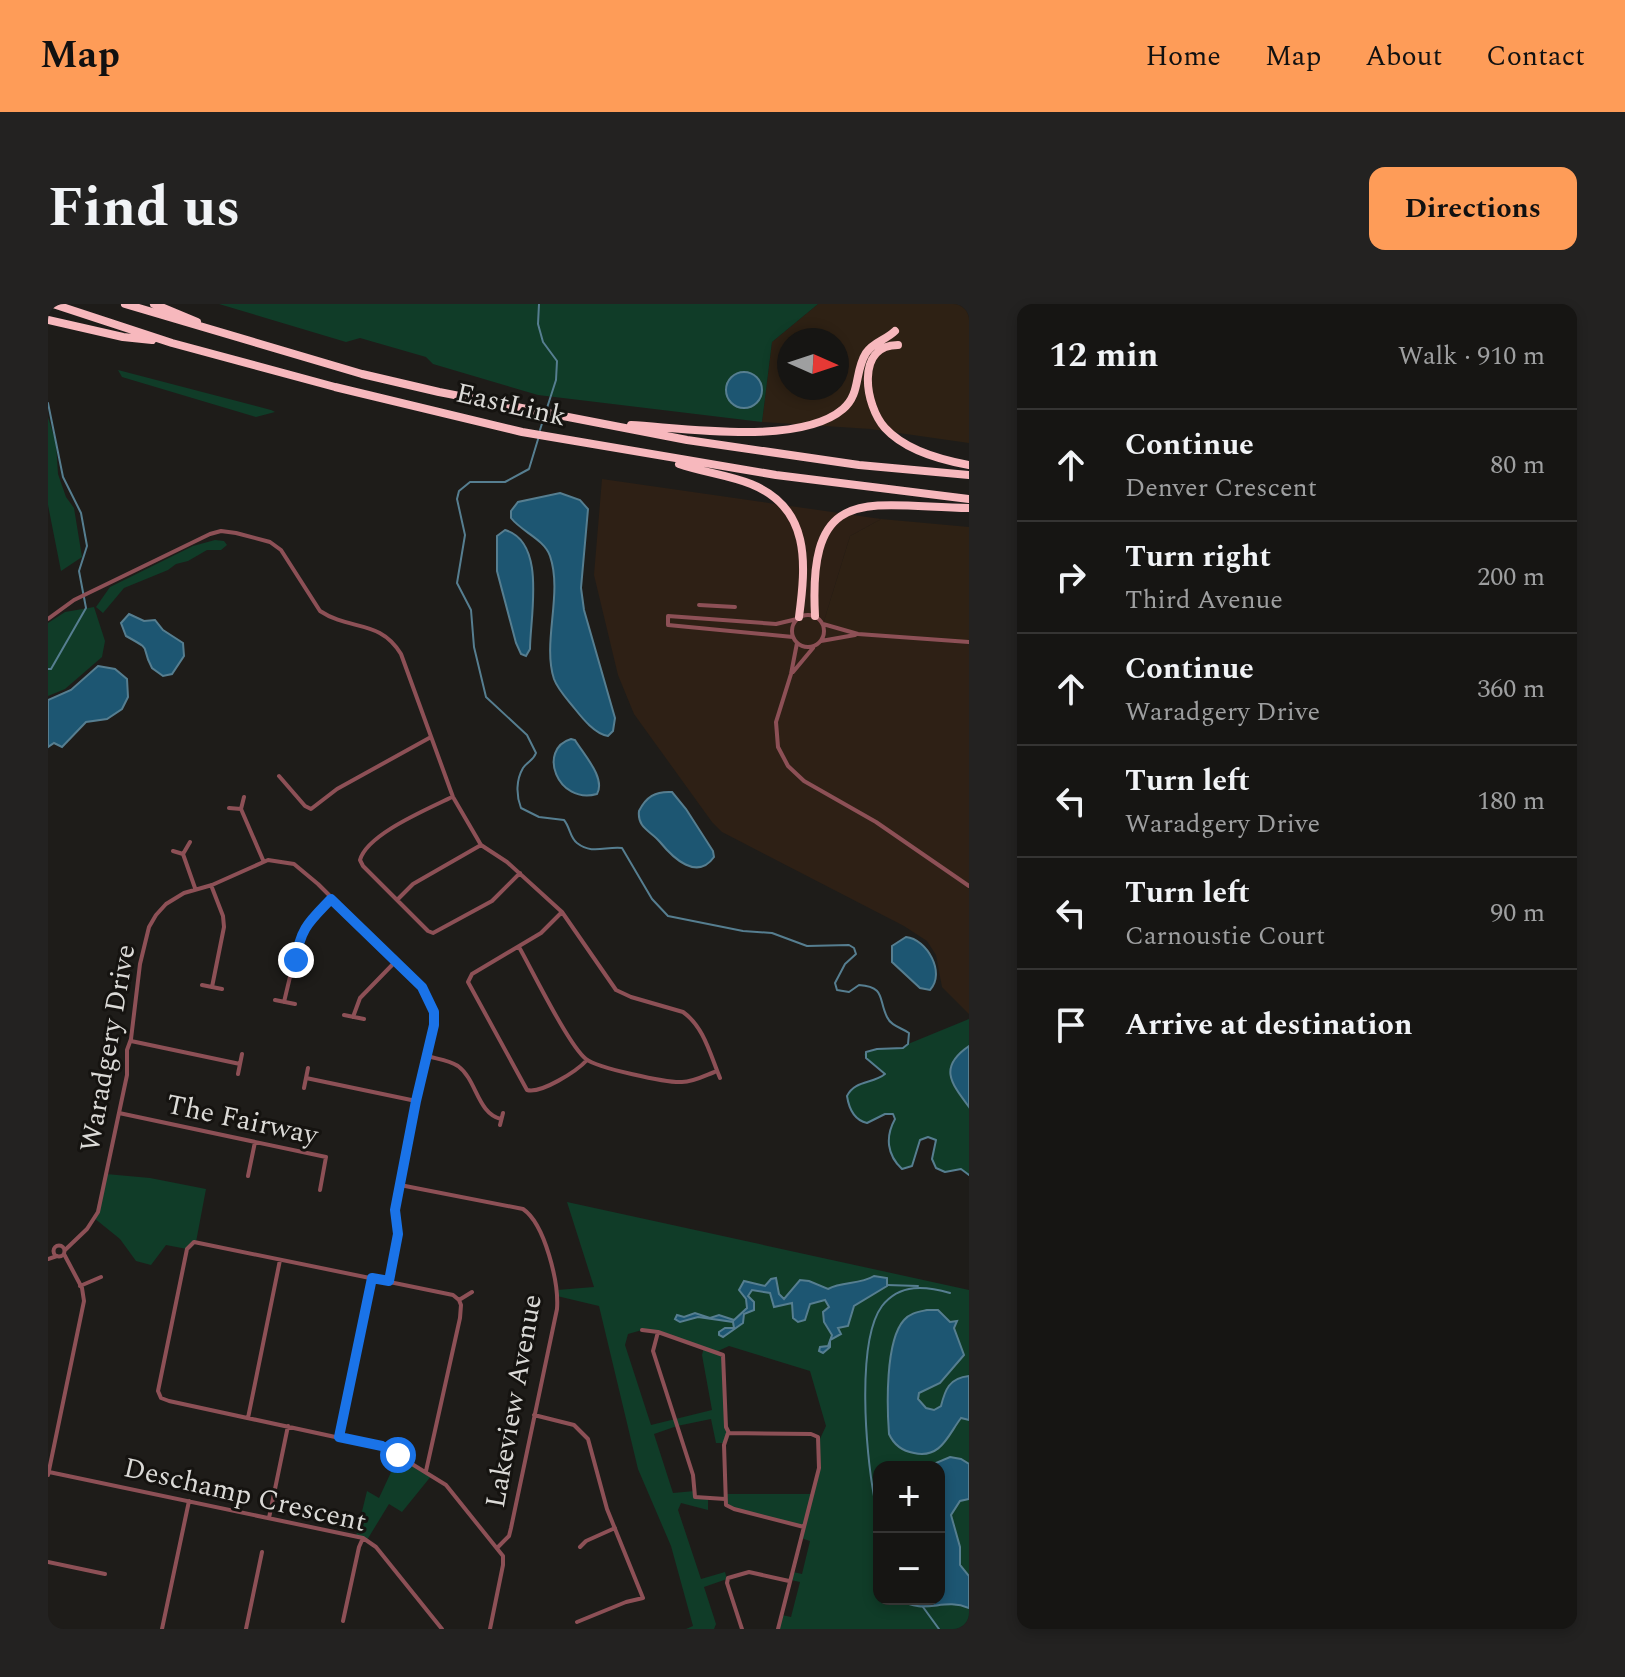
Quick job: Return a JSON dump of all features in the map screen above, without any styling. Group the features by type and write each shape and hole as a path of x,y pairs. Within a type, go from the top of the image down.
{"highway":[{"name":"EastLink","path":"53,304 172,343 335,387 522,432 776,475 969,499"},
{"name":"EastLink","path":"125,304 362,374 527,410 687,440 859,465 969,475"},
{"path":"154,304 215,331"},
{"path":"48,320 123,337 172,343"},
{"path":"594,423 763,432 816,423 836,414 850,401 857,389 867,352 895,331"},
{"path":"898,345 884,347 872,358 868,391 874,411 883,426 903,442 936,457 969,465"},
{"path":"655,456 753,485 772,496 785,509 797,527 804,552 798,618"},
{"path":"815,616 821,542 838,517 867,507 969,508"}],"street":[{"path":"48,619 74,600 210,534 221,531 270,542 281,550 320,611 329,617 384,634 393,641 401,654 453,797 481,845 520,873 562,912 616,990 690,1017 701,1031 720,1078"},
{"path":"699,605 735,607"},
{"path":"793,637 668,625 668,616 776,624 807,615 815,616 823,624 858,634 969,642"},
{"path":"798,618 792,627 793,637 804,647 858,634"},
{"path":"711,628 712,619"},
{"path":"791,674 802,658 819,643 825,633 823,624"},
{"path":"797,643 775,729 780,752 791,770 804,781 918,849 969,886"},
{"path":"279,776 311,809 337,789 431,737"},
{"path":"244,797 241,809 263,860 280,860 300,867 380,945 394,963 422,987 432,1004 434,1019 394,1213 397,1241 389,1281"},
{"path":"453,797 382,834 362,853 360,860 397,901 433,933 492,901 520,873"},
{"path":"229,808 241,809"},
{"path":"190,842 183,854 195,888"},
{"path":"397,901 413,884 481,845"},
{"path":"173,851 183,854"},
{"name":"Waradgery Drive","path":"48,1258 74,1241 98,1212 127,1075 127,1050 131,1041 139,968 150,924 166,904 195,888 211,885 263,860"},
{"path":"211,885 224,927 212,987"},
{"path":"284,1002 300,935 331,899"},
{"path":"562,912 541,933 472,974 469,986 530,1092 577,1069 587,1060"},
{"path":"519,947 587,1060 603,1067 683,1082 717,1071"},
{"path":"353,1017 363,994 394,963"},
{"path":"202,985 222,989"},
{"path":"275,1000 295,1004"},
{"path":"344,1015 364,1019"},
{"path":"131,1041 240,1064"},
{"path":"238,1074 242,1054"},
{"path":"427,1056 459,1067 489,1114 501,1119"},
{"path":"304,1088 308,1068"},
{"path":"306,1078 416,1101"},
{"name":"The Fairway","path":"119,1113 326,1157 320,1190"},
{"path":"248,1176 255,1142"},
{"name":"Lakeview Avenue","path":"400,1185 526,1211 536,1222 555,1279 557,1302 510,1533 497,1548 503,1556 503,1565 490,1629"},
{"path":"426,1471 460,1318 459,1300 453,1295 199,1242 189,1245 158,1391 160,1397 386,1448 449,1488 497,1548"},
{"path":"49,1470 83,1304 80,1286 60,1252"},
{"path":"248,1418 281,1259"},
{"path":"80,1286 101,1277"},
{"path":"339,1437 372,1278"},
{"path":"459,1300 472,1292"},
{"path":"642,1330 658,1332 723,1355 726,1427 729,1433 724,1445 726,1505 804,1527"},
{"path":"658,1332 653,1351 694,1477 695,1497 725,1499"},
{"path":"534,1415 571,1423 586,1436 615,1528 643,1598 577,1622"},
{"path":"269,1518 288,1426"},
{"path":"729,1433 817,1435 819,1464 778,1629"},
{"name":"Deschamp Crescent","path":"49,1470 363,1538 376,1547 442,1629"},
{"path":"162,1629 189,1501"},
{"path":"580,1547 586,1541 615,1528"},
{"path":"343,1621 363,1538"},
{"path":"246,1629 262,1552"},
{"path":"48,1562 105,1574"},
{"path":"742,1629 728,1578 749,1572 790,1582"}],"shaded area":[{"path":"818,304 969,304 969,443 871,429 762,422 772,342 777,338 777,400 849,400 849,328 789,328"},
{"path":"602,479 881,519 850,536 823,624 858,634 969,642 969,1014 942,987 936,955 927,941 904,926 722,832 634,714 618,675 594,575"},
{"path":"881,519 969,527 969,642 858,634 823,624 850,536"}],"green space":[{"path":"219,304 818,304 789,328 777,328 777,338 772,342 762,422 538,395 433,364 426,357 360,338 346,342"},
{"path":"118,370 275,412 256,417 122,377"},
{"path":"48,417 56,443 58,474 66,497 74,508 82,557 61,571 48,505"},
{"path":"215,540 224,541 227,545 221,550 207,550 124,588 103,613 96,607 110,587 193,546"},
{"path":"94,607 105,641 102,657 65,689 48,696 48,623 65,612"},
{"path":"969,1019 969,1175 961,1169 945,1172 936,1168 932,1159 936,1140 928,1137 920,1140 912,1166 902,1169 893,1158 889,1146 895,1119 893,1114 885,1114 867,1123 858,1119 850,1108 848,1093 885,1074 864,1054 877,1049 903,1048"},
{"path":"106,1174 150,1178 206,1189 196,1242 187,1249 166,1245 151,1265 136,1261 120,1239 94,1218"},
{"path":"567,1202 969,1290 969,1629 778,1629 782,1615 791,1617 800,1582 791,1580 793,1572 802,1574 810,1541 801,1538 804,1527 728,1506 725,1494 812,1494 819,1466 819,1441 826,1426 810,1371 729,1346 718,1351 723,1355 727,1431 724,1443 716,1443 711,1419 654,1434 673,1493 695,1491 695,1497 708,1499 708,1510 681,1503 678,1510 701,1579 725,1572 727,1579 704,1587 716,1624 714,1629 686,1629 693,1626 671,1546 638,1469 599,1306 557,1296 557,1290 594,1287","holes":["642,1330 704,1347 702,1355 712,1410 651,1425 625,1345 628,1334"]},
{"path":"399,1455 432,1475 402,1512 389,1504 367,1540 356,1536 367,1491 379,1498"}],"water":[{"path":"744,372 757,377 762,390 757,403 744,408 731,403 726,390 731,377"},
{"path":"560,493 580,500 588,509 581,588 584,610 615,718 613,731 608,736 586,721 563,695 554,679 550,650 554,586 550,556 543,545 511,518 511,511 518,502"},
{"path":"505,530 518,537 527,549 531,564 533,600 530,649 526,656 521,654 516,643 497,571 497,536"},
{"path":"129,614 144,621 155,620 163,630 183,643 184,656 172,674 163,676 152,668 144,647 126,636 121,623"},
{"path":"98,666 115,669 127,679 128,697 122,709 107,719 86,722 62,747 54,743 48,747 48,700 71,690"},
{"path":"571,739 575,740 596,774 599,781 597,794 583,795 571,791 556,774 555,753"},
{"path":"672,792 713,851 714,857 700,867 678,860 640,821 639,811 648,799 656,794"},
{"path":"906,937 921,944 932,958 936,975 930,990 920,988 892,962 892,946"},
{"path":"969,1046 969,1107 953,1083 951,1068 953,1061"},
{"path":"874,1276 887,1278 887,1286 854,1306 848,1326 838,1328 841,1334 830,1340 832,1335 824,1322 823,1312 829,1307 825,1300 810,1304 805,1320 798,1322 793,1318 792,1303 774,1307 770,1293 752,1290 748,1296 754,1302 754,1310 744,1314 743,1323 723,1337 719,1332 734,1328 733,1322 698,1317 680,1322 675,1319 677,1315 684,1317 695,1313 734,1320 747,1308 746,1299 739,1290 744,1281 765,1286 776,1278 779,1294 784,1299 800,1280 828,1289"},
{"path":"938,1310 950,1322 957,1321 954,1328 964,1355 940,1383 919,1393 918,1399 926,1408 934,1410 941,1406 952,1382 969,1376 969,1420 961,1418 943,1444 923,1454 902,1449 891,1438 888,1392 890,1358 898,1330 909,1316"},
{"path":"830,1340 830,1347 823,1353 819,1351 820,1347 828,1346"},
{"path":"950,1457 969,1464 969,1499 960,1501 951,1515 960,1547 960,1565 969,1576 969,1608 945,1604 945,1461 941,1461"}],"waterway":[{"path":"539,304 538,324 543,342 557,361 556,380 546,411"},
{"path":"48,403 63,477 81,513 87,546 79,571 86,608 51,669 48,669"},
{"path":"540,430 544,417"},
{"path":"539,436 529,469 505,482 470,482 459,491 457,499 465,535 457,583 471,610 474,647 486,697 527,735 536,753 519,777 521,808 539,817 564,820 573,838 583,847 622,848 652,899 668,916 743,931 772,933 807,946 849,945 854,948 856,954 845,964 835,983 837,990 849,992 859,985 874,988 880,995 889,1020 909,1033 908,1044 903,1048 866,1052 866,1058 885,1074 850,1091 847,1096 855,1117 867,1123 885,1114 893,1114 895,1119 889,1146 893,1158 902,1169 912,1166 920,1140 928,1137 936,1140 932,1159 936,1168 945,1172 961,1169 969,1175"},
{"path":"887,1285 918,1286"},
{"path":"873,1489 865,1398 874,1322 882,1306 897,1293 914,1288 950,1293"},
{"path":"923,1607 939,1629"}],"route":[{"path":"296,960 298,939 304,928 331,899 422,987 433,1008 434,1025 394,1213 398,1234 389,1281 372,1278 339,1437 382,1446 398,1455"}]}
